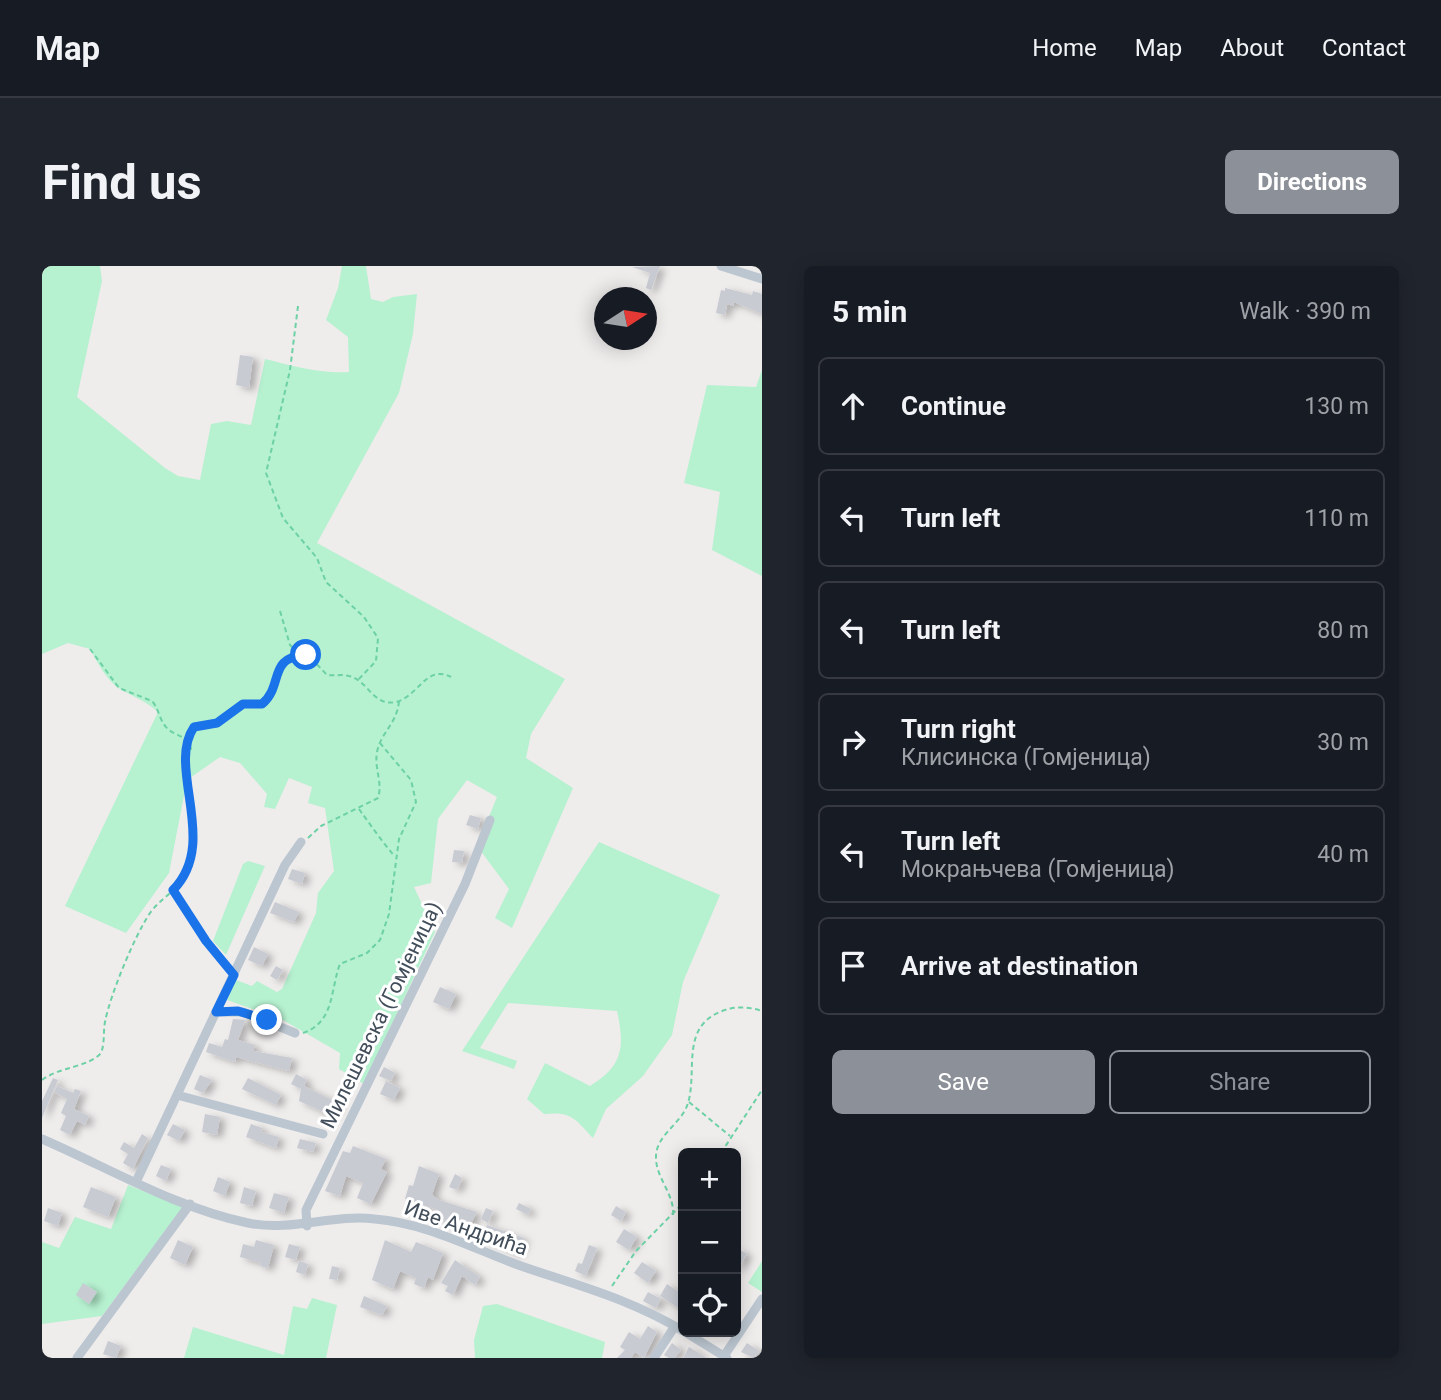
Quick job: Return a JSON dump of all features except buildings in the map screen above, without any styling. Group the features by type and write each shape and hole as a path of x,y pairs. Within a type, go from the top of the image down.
{"street":[{"path":"720,266 762,279"},
{"name":"Милешевска (Гомјеница)","path":"307,1226 306,1210 464,884 490,820"},
{"path":"136,1182 285,865 302,842"},
{"path":"216,1012 243,1012 295,1033"},
{"path":"177,1095 323,1134"},
{"name":"Иве Андрића","path":"42,1139 190,1204 249,1223 307,1226 352,1218 393,1221 609,1293 678,1328"},
{"path":"77,1358 190,1204"},
{"path":"725,1357 762,1299"},
{"path":"654,1358 678,1333"},
{"name":"Иве Андрића","path":"692,1337 725,1357"}],"path":[{"path":"298,306 290,370 266,474 283,518 317,558 326,582 364,617 378,638 376,661 362,679 356,681"},
{"path":"280,611 290,645 301,656"},
{"path":"90,649 120,688 152,701 167,728 190,743 191,749 186,749"},
{"path":"42,1080 58,1069 92,1061 102,1054 105,1021 151,911 186,875 191,857 193,826 186,749 189,735 197,725 217,723 243,704 265,702 280,666 289,658 310,657 327,675 352,676 377,698 391,702 412,694 432,674 440,673 451,677"},
{"path":"302,842 321,827 378,798 380,793 376,770 380,743 395,722 399,701"},
{"path":"295,1033 309,1031 326,1016 340,964 368,953 380,940 389,914 401,831 416,802 415,792 399,764 380,743"},
{"path":"359,808 372,823 390,853 396,857"},
{"path":"173,890 206,941 234,975"},
{"path":"673,1215 674,1209 658,1172 656,1150 688,1101 691,1060 700,1027 709,1017 729,1009 753,1008 762,1011"},
{"path":"724,1148 762,1090"},
{"path":"688,1101 731,1137"},
{"path":"609,1293 617,1276 636,1251 678,1208"}],"green space":[{"path":"42,266 100,266 102,281 77,397 165,468 178,476 200,480 211,424 227,421 251,425 265,359 317,371 349,372 348,337 326,320 338,288 342,266 366,266 371,299 383,302 393,297 417,294 413,334 399,393 317,543 565,679 531,734 526,758 573,788 512,928 495,918 509,889 477,846 497,797 467,780 438,819 431,883 414,887 435,932 364,1084 339,1069 340,1053 283,1020 227,1000 236,980 252,986 257,981 277,992 282,989 316,913 318,893 334,871 325,808 308,803 312,787 289,778 275,809 264,807 267,794 240,763 220,757 187,780 169,873 126,933 65,906 158,712 115,685 90,649 68,643 42,654"},
{"path":"762,370 762,576 712,550 720,492 684,483 707,385 756,387"},
{"path":"599,842 720,895 683,982 672,1035 643,1076 606,1109 593,1138 567,1115 544,1114 527,1099 545,1063 590,1086 601,1079 619,1055 621,1035 617,1011 508,1003 480,1048 517,1061 514,1069 462,1051"},
{"path":"248,861 265,866 226,955 213,941 243,864"},
{"path":"128,1185 183,1207 102,1316 42,1324 42,1242 59,1248 75,1217 111,1229"},
{"path":"762,1261 762,1292 748,1283"},
{"path":"312,1298 337,1305 326,1358 184,1358 193,1327 284,1355 293,1306 307,1309"},
{"path":"497,1304 605,1342 602,1358 475,1358 474,1340 483,1306"}],"route":[{"path":"267,1020 233,1010 216,1012 234,975 206,941 173,890 186,875 191,857 193,826 185,756 189,735 194,727 217,723 243,704 262,704 268,699 282,663 292,657 306,655"}]}
